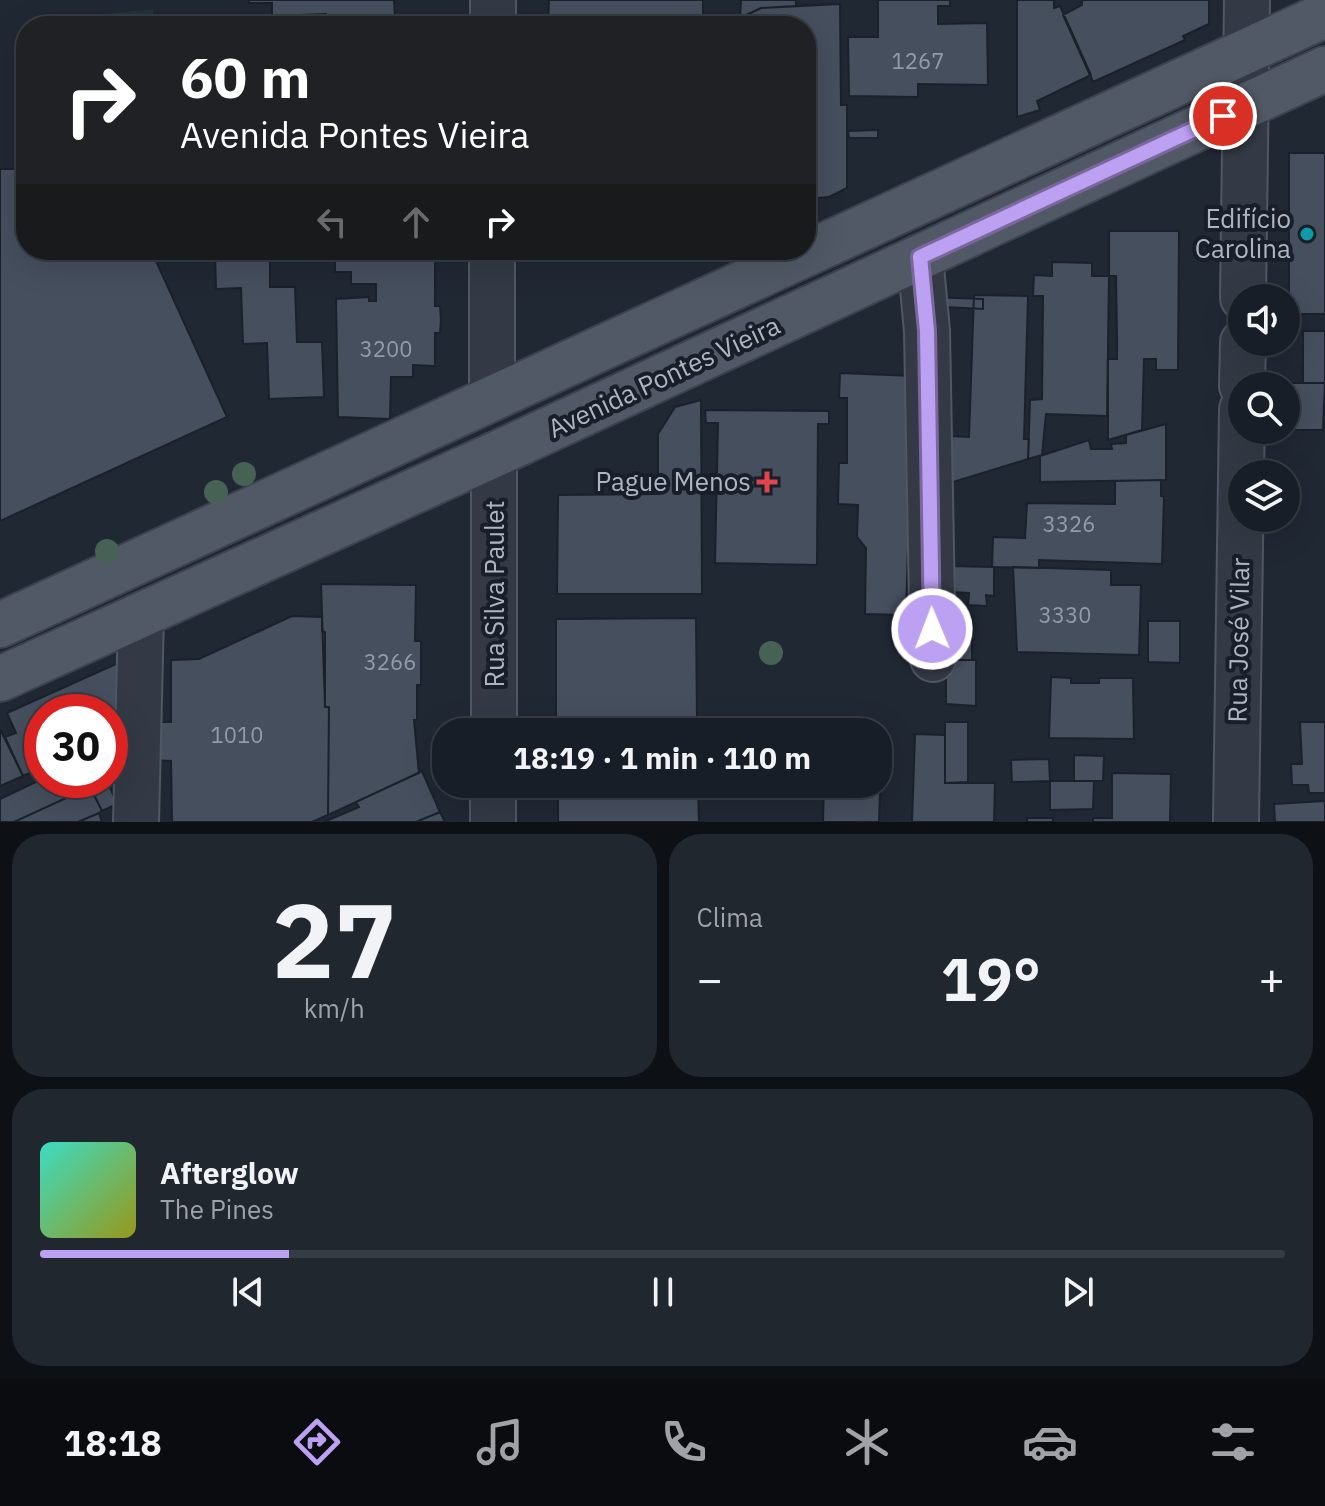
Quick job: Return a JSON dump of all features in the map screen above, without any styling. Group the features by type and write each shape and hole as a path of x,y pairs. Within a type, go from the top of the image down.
{"main road":[{"name":"Avenida Pontes Vieira","path":"816,249 1325,15"},
{"name":"Avenida Pontes Vieira","path":"0,679 494,455 1325,69"},
{"name":"Avenida Pontes Vieira","path":"0,625 792,260"}],"street":[{"path":"1243,284 1247,0"},
{"path":"920,257 927,331 933,659"},
{"path":"492,260 492,398"},
{"name":"Rua José Vilar","path":"1236,822 1241,444"},
{"name":"Rua Silva Paulet","path":"494,455 494,718"},
{"path":"136,822 141,616"},
{"path":"493,798 493,822"}],"shaded area":[{"path":"153,9 153,16 87,16"}],"building":[{"path":"249,0 394,0 395,16 272,16 272,3 249,3"},
{"path":"549,0 703,0 703,16 548,16"},
{"path":"741,0 796,0 796,6 761,8 740,16"},
{"path":"878,0 950,0 950,6 938,6 938,24 987,23 988,85 918,84 918,97 849,96 848,37 878,37"},
{"path":"1017,0 1054,0 1054,8 1060,6 1091,75 1037,101 1040,110 1017,117"},
{"path":"1082,0 1209,0 1209,24 1183,36 1185,40 1093,82 1063,15 1082,5"},
{"path":"840,4 841,105 847,105 847,188 829,197 816,198 816,16 744,16 761,8"},
{"path":"878,130 878,138 849,138 848,131"},
{"name":"Edifício Carolina","path":"1289,153 1325,153 1325,314 1300,314 1300,284 1289,284"},
{"path":"0,169 16,169 16,260 156,260 227,417 0,521"},
{"path":"1109,231 1179,231 1178,370 1156,370 1156,359 1144,359 1142,430 1108,440 1108,359 1117,359 1116,276 1109,276"},
{"path":"215,260 270,260 270,287 295,287 297,342 322,342 324,397 269,399 267,343 243,344 241,288 216,289"},
{"path":"335,260 435,260 435,306 440,306 441,320 440,333 435,333 435,366 413,365 413,377 391,377 390,419 338,417 336,299 369,297 369,301 376,301 376,284 351,284 351,272 335,272"},
{"path":"1052,262 1092,263 1092,276 1109,276 1107,416 1046,414 1042,455 1028,459 1030,400 1042,399 1043,296 1033,296 1034,275 1052,276"},
{"path":"974,295 1028,296 1024,439 1029,439 1028,459 950,483 951,436 969,437"},
{"path":"928,297 983,299 983,309 927,306"},
{"path":"1303,331 1325,331 1325,383 1303,383"},
{"path":"840,373 913,376 906,615 865,614 866,548 857,537 858,505 838,504 839,463 847,463 847,398 839,398"},
{"path":"1300,383 1325,383 1323,430 1300,430"},
{"path":"701,400 702,594 557,594 558,495 658,494 658,434 675,407"},
{"name":"Pague Menos","path":"705,410 829,411 829,424 818,424 817,565 715,563 718,423 706,423"},
{"path":"1166,424 1166,480 1040,482 1040,456 1089,440 1091,449 1112,449 1111,444 1126,443 1126,435"},
{"path":"1161,480 1161,496 1164,497 1162,564 1039,560 1039,568 992,567 993,537 1025,538 1027,503 1115,504 1115,481"},
{"path":"948,566 994,567 994,596 986,595 987,606 968,605 969,593 947,592"},
{"path":"1013,567 1111,570 1111,585 1141,585 1139,655 1017,652"},
{"path":"321,584 416,585 415,641 421,641 421,685 417,685 417,720 414,720 419,773 328,815 329,707 325,707"},
{"path":"292,616 322,617 322,631 325,632 325,707 329,707 328,815 312,822 172,822 171,761 149,760 149,722 171,722 171,660 199,659"},
{"path":"947,616 972,618 972,660 946,660"},
{"path":"696,618 697,718 556,718 556,619"},
{"path":"1148,621 1180,621 1180,663 1148,662"},
{"path":"946,660 976,660 976,706 946,704"},
{"path":"118,663 129,685 128,739 128,694 49,694"},
{"path":"1051,677 1071,678 1071,683 1099,683 1099,678 1133,678 1134,739 1049,738"},
{"path":"24,705 23,776 5,737 16,733 7,713"},
{"path":"945,722 968,722 968,782 945,783"},
{"path":"1300,722 1325,722 1325,793 1309,793 1308,785 1292,785 1291,764 1302,764"},
{"path":"0,729 23,776 0,786"},
{"path":"915,734 945,735 945,783 995,783 994,822 912,822"},
{"path":"1074,755 1104,756 1103,781 1074,781"},
{"path":"1049,759 1050,781 1012,782 1011,760"},
{"path":"422,771 440,812 416,822 324,822 359,807 356,802"},
{"path":"1112,773 1171,774 1170,822 1093,822 1093,818 1112,818"},
{"path":"1050,781 1094,781 1093,809 1050,810"},
{"path":"24,788 24,798 66,798 14,822 0,822 0,799"},
{"path":"66,798 96,798 102,811 78,822 14,822"},
{"path":"96,798 114,798 117,804 102,811"},
{"path":"558,798 698,798 699,822 558,822"},
{"path":"824,798 880,798 879,822 823,822"},
{"path":"1325,801 1325,822 1275,822 1274,804"},
{"path":"440,812 445,822 416,822"},
{"path":"99,813 102,822 78,822"},
{"path":"1027,818 1053,818 1053,822 1027,822"}],"place":[{"name":"Edifício Carolina","path":"1307,234"},
{"name":"Pague Menos","path":"767,482"}],"route":[{"path":"932,629 927,331 920,257 1223,116"}]}
